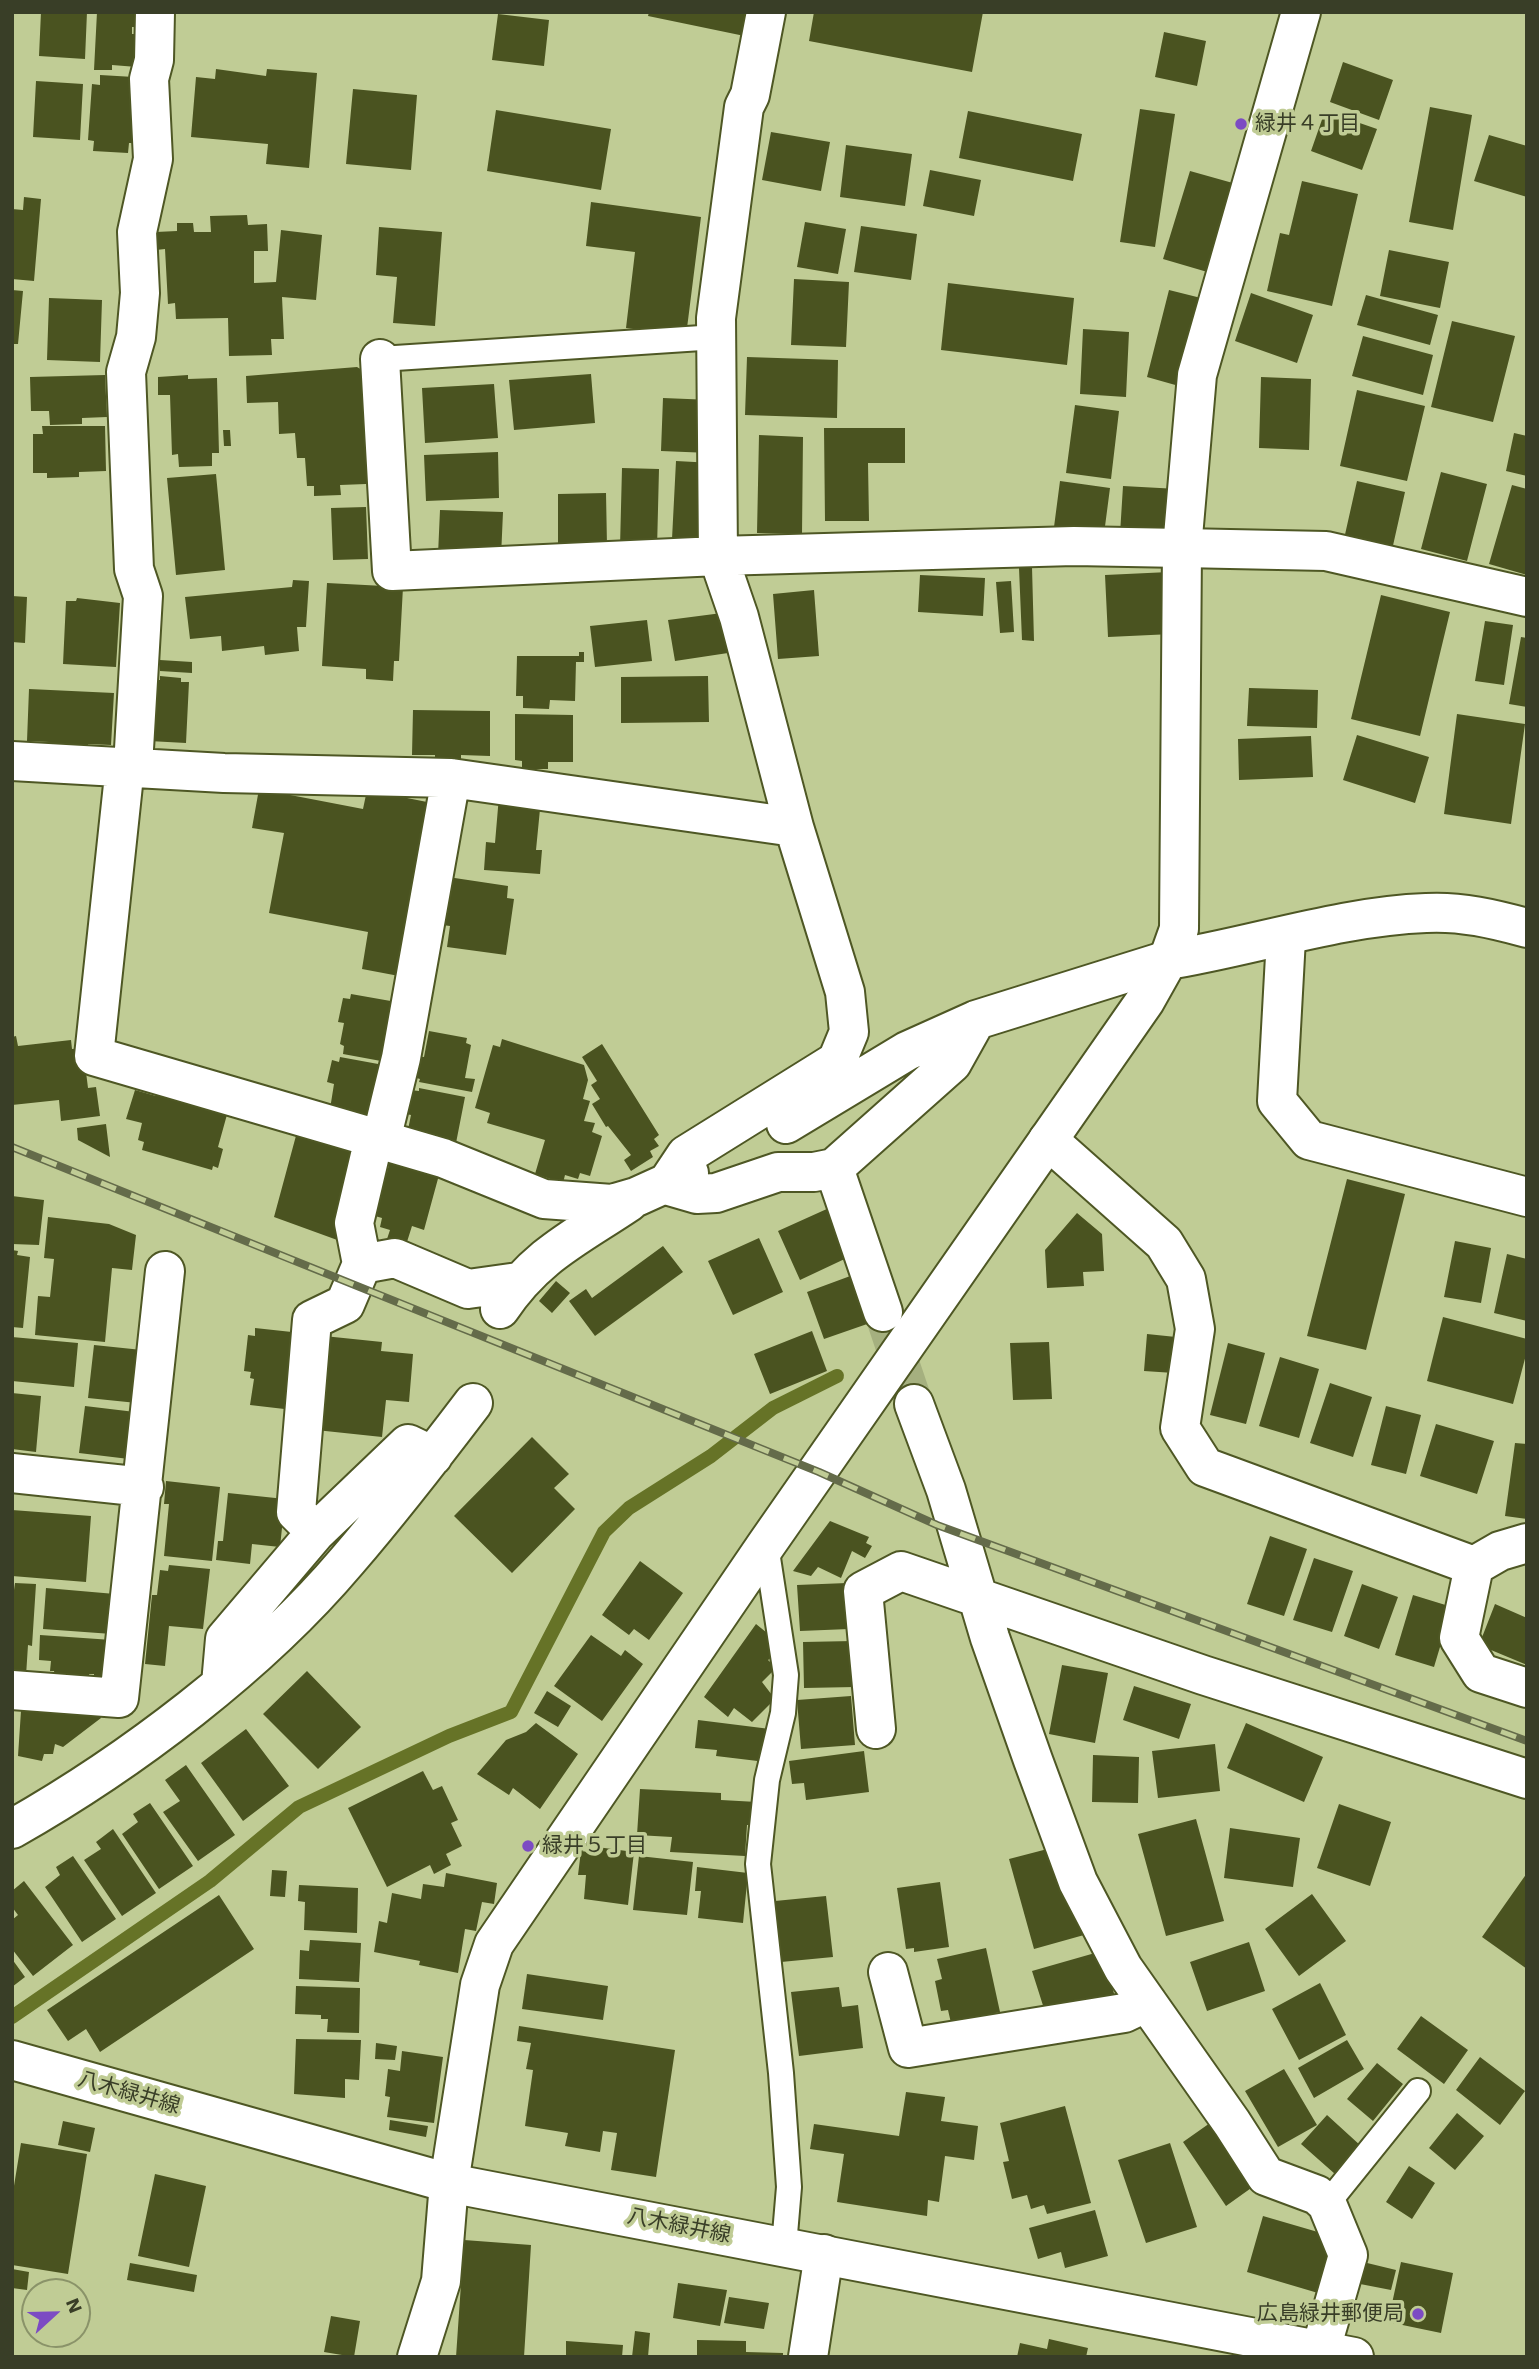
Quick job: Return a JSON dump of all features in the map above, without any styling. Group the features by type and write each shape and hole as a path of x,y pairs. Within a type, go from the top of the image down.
{"street":[{"path":"155,12 154,60 149,79 153,159 136,232 140,293 136,337 126,372 134,569 143,596 129,766 94,1056 443,1158 544,1199 589,1205 612,1204 651,1191 740,1152 907,1051 976,1020 1168,960 1351,922 1427,913 1486,917 1527,928"},
{"path":"362,1264 395,1258 468,1289 509,1296 545,1256 651,1191 686,1155 837,1061 849,1032 845,992 794,827 738,617 718,556 716,318 744,107 750,95 766,12"},
{"path":"417,2357 441,2281 449,2183 480,1985 494,1944 766,1545 1145,1001 1168,960 1178,929 1182,548 1197,375 1301,12"},
{"path":"380,359 392,571 718,556 1074,546 1326,551 1527,597"},
{"path":"12,761 225,773 451,778 794,827"},
{"path":"316,1532 296,1512 312,1321 345,1304 362,1264 354,1223 401,1058 451,778"},
{"path":"1286,937 1277,1101 1309,1140 1527,1197"},
{"path":"651,1191 716,1193 778,1172 814,1172 834,1168 952,1063 976,1020"},
{"path":"1048,1140 1164,1243 1186,1279 1195,1329 1180,1428 1205,1467 1474,1566"},
{"path":"834,1168 883,1312"},
{"path":"12,1690 119,1698 144,1488 165,1271"},
{"path":"12,1829 110,1769 221,1684 280,1630 346,1563 473,1403"},
{"path":"914,1404 946,1490 978,1600 1078,1882 1123,1968 1266,2176 1317,2195 1327,2204 1348,2255 1338,2353"},
{"path":"221,1684 225,1639 316,1532 408,1444 433,1456"},
{"path":"12,1473 144,1488"},
{"path":"1527,1543 1500,1551 1474,1566 1460,1638 1481,1672 1527,1688"},
{"path":"876,1729 863,1591 901,1571 978,1600 1527,1779"},
{"path":"888,1972 908,2048 1124,2013 1147,2002"},
{"name":"八木緑井線","path":"20,2062 449,2183 824,2254 1272,2349 1338,2353"},
{"path":"808,2357 824,2254"}],"lane":[{"path":"380,359 717,337"},
{"path":"766,1545 786,1675 783,1713 767,1780 758,1864 781,2073 789,2186 784,2246"},
{"path":"1327,2204 1418,2091"}],"building":[{"path":"41,12 87,12 85,59 39,56"},
{"path":"97,12 138,12 137,27 132,27 132,34 138,34 137,67 112,65 112,70 94,70"},
{"path":"649,12 764,12 759,39 648,16"},
{"path":"814,12 983,12 972,72 809,41"},
{"path":"498,14 549,20 544,66 492,60"},
{"path":"1164,32 1206,41 1197,86 1155,77"},
{"path":"1343,62 1393,80 1379,120 1330,102"},
{"path":"216,69 266,76 267,69 317,73 309,168 266,164 268,144 191,137 196,77 215,79"},
{"path":"100,75 134,77 133,143 129,143 128,153 93,151 94,141 88,140 92,84 100,85"},
{"path":"36,81 83,84 80,140 33,137"},
{"path":"353,89 417,95 411,170 346,164"},
{"path":"1430,107 1472,115 1453,230 1409,222"},
{"path":"1140,109 1175,114 1155,247 1120,242"},
{"path":"496,110 611,129 601,190 487,171"},
{"path":"968,111 1082,134 1073,181 959,158"},
{"path":"1325,111 1377,129 1362,170 1311,151"},
{"path":"771,132 830,142 821,191 762,180"},
{"path":"1489,135 1527,146 1527,197 1474,181"},
{"path":"846,145 912,154 905,206 840,197"},
{"path":"930,170 981,180 974,216 923,206"},
{"path":"1190,171 1247,187 1221,276 1163,259"},
{"path":"1302,181 1358,194 1332,306 1267,291 1280,233 1289,235"},
{"path":"24,197 41,199 34,281 12,279 12,209 23,210"},
{"path":"591,202 701,217 686,336 626,328 635,252 586,246"},
{"path":"247,215 248,225 267,224 268,251 254,251 254,283 276,282 281,230 322,235 316,300 282,297 284,339 271,339 272,355 229,356 228,318 176,319 175,303 168,304 165,249 156,250 156,232 177,231 177,223 193,223 194,232 211,232 210,216"},
{"path":"805,222 846,229 838,274 797,267"},
{"path":"861,226 917,234 911,280 854,272"},
{"path":"379,227 442,232 435,326 393,323 397,277 376,275"},
{"path":"1389,250 1449,262 1440,308 1380,296"},
{"path":"794,279 849,282 846,347 791,345"},
{"path":"948,283 1074,298 1067,365 941,350"},
{"path":"12,290 23,291 18,344 12,344"},
{"path":"1169,290 1209,300 1186,388 1147,377"},
{"path":"1251,293 1313,315 1297,363 1235,341"},
{"path":"1366,295 1438,315 1430,345 1357,325"},
{"path":"49,298 102,300 100,362 47,360"},
{"path":"1452,321 1515,336 1493,422 1431,407"},
{"path":"1083,329 1129,332 1126,397 1080,394"},
{"path":"1363,336 1433,355 1423,395 1352,376"},
{"path":"747,357 838,360 837,418 745,415"},
{"path":"357,367 367,373 364,428 370,428 371,477 366,477 366,484 340,485 341,495 314,496 314,486 307,486 305,458 297,458 295,433 279,434 278,402 247,403 246,376"},
{"path":"591,374 595,423 514,430 509,380"},
{"path":"105,375 107,417 82,418 82,424 50,425 49,411 31,411 30,377"},
{"path":"188,375 188,379 217,378 219,453 212,453 212,466 179,467 178,454 172,455 170,395 158,395 158,377"},
{"path":"1261,377 1311,379 1309,450 1259,448"},
{"path":"494,384 498,438 425,443 422,388"},
{"path":"1357,390 1425,406 1407,481 1340,466"},
{"path":"663,398 712,400 710,453 661,451"},
{"path":"1075,405 1119,411 1111,479 1066,473"},
{"path":"42,426 105,426 106,471 79,472 79,477 47,478 47,473 33,473 33,434 43,434"},
{"path":"824,428 905,428 905,463 868,463 869,521 825,521"},
{"path":"223,430 230,430 231,446 224,446"},
{"path":"1514,433 1527,436 1527,476 1506,471"},
{"path":"759,435 803,437 802,534 757,533"},
{"path":"498,452 499,498 426,501 424,455"},
{"path":"676,461 713,463 708,542 672,539"},
{"path":"622,468 659,469 657,549 620,547"},
{"path":"1441,472 1487,484 1467,561 1421,549"},
{"path":"216,474 225,570 176,575 167,478"},
{"path":"1060,481 1110,488 1104,534 1054,527"},
{"path":"1357,481 1405,492 1392,550 1344,539"},
{"path":"1512,485 1527,489 1527,575 1489,564"},
{"path":"1123,486 1178,489 1176,537 1120,534"},
{"path":"606,493 607,546 558,546 558,494"},
{"path":"366,507 368,559 333,560 331,508"},
{"path":"440,510 503,512 501,557 438,555"},
{"path":"1032,567 1034,641 1022,640 1019,568"},
{"path":"1169,572 1172,634 1108,637 1105,575"},
{"path":"920,575 985,578 983,616 918,612"},
{"path":"293,580 309,581 306,627 297,627 299,651 265,655 264,646 222,651 221,636 190,639 185,597 292,587"},
{"path":"1011,581 1014,632 1000,633 996,582"},
{"path":"327,583 403,587 399,661 394,661 393,681 366,679 366,669 322,666"},
{"path":"814,590 819,656 778,659 773,594"},
{"path":"1381,595 1450,612 1420,736 1351,719"},
{"path":"12,596 27,597 25,643 12,642"},
{"path":"77,598 120,603 116,667 63,664 66,601 76,601"},
{"path":"722,613 728,653 675,661 668,620"},
{"path":"647,620 652,661 595,667 590,626"},
{"path":"1485,621 1513,625 1504,685 1475,681"},
{"path":"1521,637 1527,638 1527,707 1509,704"},
{"path":"579,652 584,652 584,662 576,662 575,701 550,700 549,709 523,708 523,696 516,696 517,656 579,656"},
{"path":"160,660 192,662 192,673 160,671"},
{"path":"160,676 181,678 181,682 189,682 186,743 149,741 152,680 160,680"},
{"path":"708,676 709,722 621,723 621,677"},
{"path":"1249,688 1318,690 1317,728 1247,726"},
{"path":"29,689 114,693 111,745 88,744 88,750 48,748 49,742 27,741"},
{"path":"413,710 490,711 490,756 461,755 461,763 435,762 435,755 412,755"},
{"path":"515,714 573,715 573,762 548,762 548,769 522,769 522,761 515,760"},
{"path":"1457,714 1525,724 1511,824 1444,814"},
{"path":"1357,735 1429,757 1415,803 1343,780"},
{"path":"1311,736 1313,777 1239,780 1238,739"},
{"path":"259,789 363,809 367,790 432,803 399,976 362,969 368,932 269,913 284,833 252,828"},
{"path":"499,796 541,799 536,850 542,850 540,874 484,870 486,842 495,843"},
{"path":"448,877 508,886 507,898 514,899 506,955 447,947 450,926 442,925"},
{"path":"351,994 402,1003 381,1061 343,1054 344,1046 340,1044 344,1023 338,1022 343,998 350,999"},
{"path":"429,1031 467,1038 466,1043 471,1045 465,1078 475,1079 472,1092 419,1082 420,1079 413,1077 416,1056 424,1057"},
{"path":"16,1036 18,1046 71,1040 72,1049 83,1048 88,1088 96,1087 100,1116 61,1121 59,1100 12,1105 12,1037"},
{"path":"502,1039 584,1065 588,1080 583,1099 590,1101 584,1121 595,1123 592,1132 602,1136 590,1176 580,1173 578,1179 565,1175 563,1183 535,1174 545,1140 487,1123 490,1113 475,1108 493,1045 500,1047"},
{"path":"602,1044 659,1135 654,1139 659,1146 650,1151 653,1157 631,1171 624,1160 631,1155 608,1126 606,1127 592,1104 600,1099 591,1085 597,1081 582,1057"},
{"path":"340,1057 389,1066 375,1117 330,1109 334,1084 327,1082 332,1060 339,1062"},
{"path":"419,1088 465,1097 456,1143 406,1139 411,1115 406,1114 410,1090 419,1091"},
{"path":"135,1090 156,1096 158,1091 228,1111 218,1147 223,1149 218,1168 213,1166 212,1170 142,1150 144,1142 138,1140 142,1123 126,1119"},
{"path":"106,1124 110,1157 78,1140 77,1128"},
{"path":"297,1132 360,1150 340,1241 274,1217"},
{"path":"390,1161 439,1175 424,1230 412,1226 406,1245 387,1239 390,1230 380,1227 382,1218 375,1216"},
{"path":"1347,1179 1405,1194 1366,1350 1307,1336"},
{"path":"12,1196 44,1200 39,1245 12,1244"},
{"path":"829,1208 851,1256 800,1280 778,1231"},
{"path":"1077,1213 1102,1234 1104,1271 1083,1272 1084,1286 1047,1288 1045,1250"},
{"path":"48,1217 109,1224 136,1235 132,1270 112,1268 105,1342 35,1335 38,1296 50,1297 54,1259 44,1258"},
{"path":"759,1238 783,1292 733,1315 708,1261"},
{"path":"1455,1241 1491,1248 1481,1303 1444,1297"},
{"path":"663,1246 683,1272 595,1336 569,1301 586,1289 592,1298"},
{"path":"12,1250 18,1251 17,1255 30,1257 23,1328 12,1327"},
{"path":"1507,1254 1527,1259 1527,1321 1494,1313"},
{"path":"853,1275 870,1323 824,1339 807,1292"},
{"path":"556,1281 570,1293 552,1313 539,1301"},
{"path":"1443,1317 1527,1339 1527,1351 1513,1404 1427,1381"},
{"path":"255,1328 301,1333 293,1410 250,1405 254,1379 250,1378 251,1372 244,1371 248,1335 255,1336"},
{"path":"812,1331 827,1371 770,1394 754,1354"},
{"path":"1147,1334 1176,1337 1174,1373 1144,1371"},
{"path":"324,1336 382,1342 381,1351 413,1354 409,1402 386,1400 382,1437 316,1430"},
{"path":"12,1337 78,1343 74,1387 12,1381"},
{"path":"1049,1342 1052,1399 1013,1400 1010,1343"},
{"path":"1228,1343 1265,1353 1246,1424 1210,1415"},
{"path":"94,1345 142,1350 137,1403 88,1398"},
{"path":"1280,1357 1319,1369 1299,1438 1259,1426"},
{"path":"1330,1383 1372,1397 1353,1457 1310,1443"},
{"path":"12,1393 41,1396 36,1452 12,1449"},
{"path":"85,1406 135,1412 129,1459 79,1453"},
{"path":"1386,1406 1421,1415 1406,1474 1371,1465"},
{"path":"1436,1424 1494,1441 1477,1494 1420,1476"},
{"path":"532,1437 569,1474 554,1488 575,1509 512,1573 454,1516"},
{"path":"1515,1443 1527,1444 1527,1519 1505,1516"},
{"path":"166,1481 220,1487 212,1561 164,1556 169,1504 164,1504"},
{"path":"228,1493 285,1499 280,1547 252,1544 250,1564 216,1560 218,1541 223,1541"},
{"path":"12,1510 91,1516 86,1582 12,1576"},
{"path":"830,1521 869,1537 866,1543 872,1546 865,1558 852,1551 841,1578 818,1567 811,1576 793,1571"},
{"path":"1270,1536 1307,1549 1284,1616 1247,1604"},
{"path":"1314,1558 1353,1571 1332,1632 1293,1620"},
{"path":"640,1561 683,1593 649,1640 634,1629 629,1635 602,1615"},
{"path":"169,1565 210,1569 203,1629 169,1626 165,1666 145,1664 152,1595 157,1595 160,1570 168,1571"},
{"path":"15,1583 36,1584 32,1646 28,1645 26,1676 12,1675 12,1604"},
{"path":"847,1583 849,1629 800,1631 797,1585"},
{"path":"1362,1584 1398,1597 1379,1649 1344,1636"},
{"path":"46,1588 115,1594 112,1634 43,1629"},
{"path":"1413,1595 1452,1607 1434,1667 1395,1655"},
{"path":"1495,1604 1527,1618 1527,1665 1479,1645"},
{"path":"756,1624 777,1641 776,1654 768,1660 776,1668 762,1682 775,1699 752,1722 734,1708 728,1717 704,1697"},
{"path":"40,1635 112,1640 108,1682 94,1681 94,1674 89,1674 90,1679 55,1676 54,1671 50,1671 51,1661 39,1660"},
{"path":"591,1635 621,1656 625,1650 643,1664 602,1721 554,1686"},
{"path":"853,1641 855,1687 804,1688 803,1642"},
{"path":"1062,1665 1108,1673 1095,1743 1049,1734"},
{"path":"307,1671 361,1727 318,1769 263,1714"},
{"path":"1134,1686 1191,1704 1179,1739 1123,1720"},
{"path":"547,1691 571,1706 558,1727 534,1713"},
{"path":"851,1696 855,1745 801,1749 797,1700"},
{"path":"21,1711 99,1712 101,1718 63,1747 55,1744 53,1754 44,1754 42,1761 18,1756"},
{"path":"698,1720 770,1729 766,1762 716,1756 717,1750 695,1748"},
{"path":"536,1723 578,1754 540,1809 513,1788 509,1795 477,1774 506,1740 526,1732"},
{"path":"1246,1723 1323,1757 1304,1802 1227,1768"},
{"path":"246,1729 289,1786 243,1821 201,1763"},
{"path":"1215,1744 1220,1791 1158,1798 1152,1751"},
{"path":"864,1751 869,1792 806,1800 804,1783 792,1784 789,1761"},
{"path":"1093,1755 1139,1757 1138,1803 1092,1802"},
{"path":"186,1765 235,1835 198,1861 163,1812 180,1801 165,1780"},
{"path":"423,1771 433,1790 442,1786 458,1820 451,1823 462,1846 446,1854 451,1865 434,1874 430,1865 387,1887 348,1808"},
{"path":"640,1789 721,1793 721,1800 757,1802 756,1825 747,1825 745,1856 670,1852 672,1837 637,1835"},
{"path":"150,1803 193,1866 159,1889 122,1834 138,1822 133,1814"},
{"path":"1339,1804 1391,1822 1370,1886 1317,1868"},
{"path":"1196,1819 1224,1921 1166,1936 1138,1834"},
{"path":"1230,1828 1300,1838 1293,1887 1224,1878"},
{"path":"113,1829 156,1893 122,1916 84,1860 101,1849 96,1842"},
{"path":"1059,1846 1084,1935 1034,1949 1009,1859"},
{"path":"597,1847 634,1852 628,1905 584,1899 586,1875 578,1875 581,1851 596,1853"},
{"path":"73,1856 116,1919 82,1942 45,1887 60,1875 56,1867"},
{"path":"639,1856 693,1862 687,1915 633,1910"},
{"path":"697,1867 748,1873 743,1923 698,1918 701,1891 695,1891"},
{"path":"272,1870 287,1871 285,1897 270,1896"},
{"path":"446,1873 497,1883 494,1904 482,1902 476,1931 465,1929 458,1973 419,1965 420,1961 374,1952 379,1921 387,1923 392,1893 421,1899 423,1884 444,1887"},
{"path":"1527,1873 1527,1969 1482,1937"},
{"path":"24,1881 73,1945 33,1976 12,1949 12,1920 18,1915 12,1907 12,1891"},
{"path":"940,1882 949,1947 914,1952 914,1948 906,1949 897,1888"},
{"path":"299,1885 358,1888 357,1933 304,1930 305,1902 298,1901"},
{"path":"1312,1894 1346,1941 1299,1976 1265,1929"},
{"path":"219,1895 254,1949 100,2052 86,2029 68,2041 47,2010"},
{"path":"826,1896 833,1957 781,1962 775,1901"},
{"path":"310,1940 361,1943 359,1982 299,1979 300,1950 309,1951"},
{"path":"1249,1942 1265,1991 1207,2011 1190,1962"},
{"path":"986,1948 1000,2012 951,2023 948,2010 941,2011 935,1981 942,1979 937,1959"},
{"path":"1102,1951 1115,1997 1047,2018 1032,1971"},
{"path":"12,1959 25,1977 12,1987"},
{"path":"527,1974 608,1986 603,2020 522,2009"},
{"path":"1320,1983 1346,2035 1299,2060 1272,2009"},
{"path":"296,1986 360,1988 359,2033 327,2032 328,2019 321,2019 321,2015 295,2014"},
{"path":"839,1987 842,2007 858,2005 863,2048 799,2056 791,1992"},
{"path":"1421,2016 1468,2050 1444,2084 1397,2049"},
{"path":"519,2026 675,2050 656,2177 611,2170 617,2133 603,2131 600,2152 565,2146 568,2133 525,2126 533,2070 526,2069 531,2043 517,2041"},
{"path":"296,2039 361,2040 359,2080 345,2079 345,2098 294,2094"},
{"path":"1347,2040 1364,2069 1314,2098 1298,2068"},
{"path":"376,2043 397,2046 395,2060 375,2059"},
{"path":"402,2051 443,2057 434,2123 387,2117 390,2097 385,2096 388,2069 400,2071"},
{"path":"1480,2057 1525,2091 1500,2125 1456,2090"},
{"path":"1377,2063 1403,2084 1373,2121 1347,2099"},
{"path":"1284,2069 1317,2125 1278,2147 1245,2091"},
{"path":"906,2092 945,2097 941,2121 978,2126 974,2160 945,2156 939,2202 928,2200 927,2216 837,2202 844,2154 810,2149 814,2124 899,2136"},
{"path":"1065,2106 1091,2203 1047,2214 1044,2205 1031,2209 1027,2195 1012,2199 1003,2162 1009,2161 1000,2123"},
{"path":"1457,2113 1484,2136 1455,2170 1429,2148"},
{"path":"1327,2115 1361,2146 1335,2174 1301,2144"},
{"path":"390,2120 428,2126 426,2137 389,2130"},
{"path":"63,2121 95,2128 90,2152 58,2145"},
{"path":"1210,2123 1254,2186 1226,2206 1183,2142"},
{"path":"21,2143 87,2154 68,2274 12,2265 12,2198"},
{"path":"1170,2143 1197,2227 1146,2243 1118,2160"},
{"path":"1409,2166 1435,2183 1412,2219 1386,2202"},
{"path":"155,2174 206,2186 189,2267 138,2256"},
{"path":"1095,2210 1108,2256 1065,2268 1061,2252 1038,2259 1029,2228"},
{"path":"1263,2216 1335,2237 1318,2293 1247,2272"},
{"path":"464,2240 531,2245 524,2357 456,2357"},
{"path":"1363,2262 1396,2270 1391,2290 1355,2283"},
{"path":"1401,2262 1453,2273 1441,2333 1388,2322"},
{"path":"130,2263 197,2275 194,2292 127,2280"},
{"path":"12,2269 29,2272 28,2278 21,2278 21,2289 12,2288"},
{"path":"678,2283 727,2290 720,2326 673,2318"},
{"path":"729,2297 769,2303 764,2329 724,2323"},
{"path":"331,2316 360,2321 354,2357 324,2352"},
{"path":"635,2331 650,2333 648,2357 632,2357"},
{"path":"1049,2339 1088,2348 1086,2357 1017,2357 1020,2343 1047,2349"},
{"path":"697,2340 746,2341 746,2352 783,2353 783,2357 697,2357"},
{"path":"566,2341 623,2345 622,2357 566,2357"}],"waterway":[{"path":"12,2017 210,1881 299,1807 449,1736 511,1712 604,1532 629,1508 711,1456 773,1408 837,1376"}],"tunnel":[{"path":"883,1312 914,1404"}],"railway":[{"path":"12,1147 819,1472 937,1525 1527,1741"}],"place":[{"name":"緑井４丁目","path":"1241,124"},
{"name":"緑井５丁目","path":"528,1846"},
{"name":"広島緑井郵便局","path":"1418,2314"}]}
